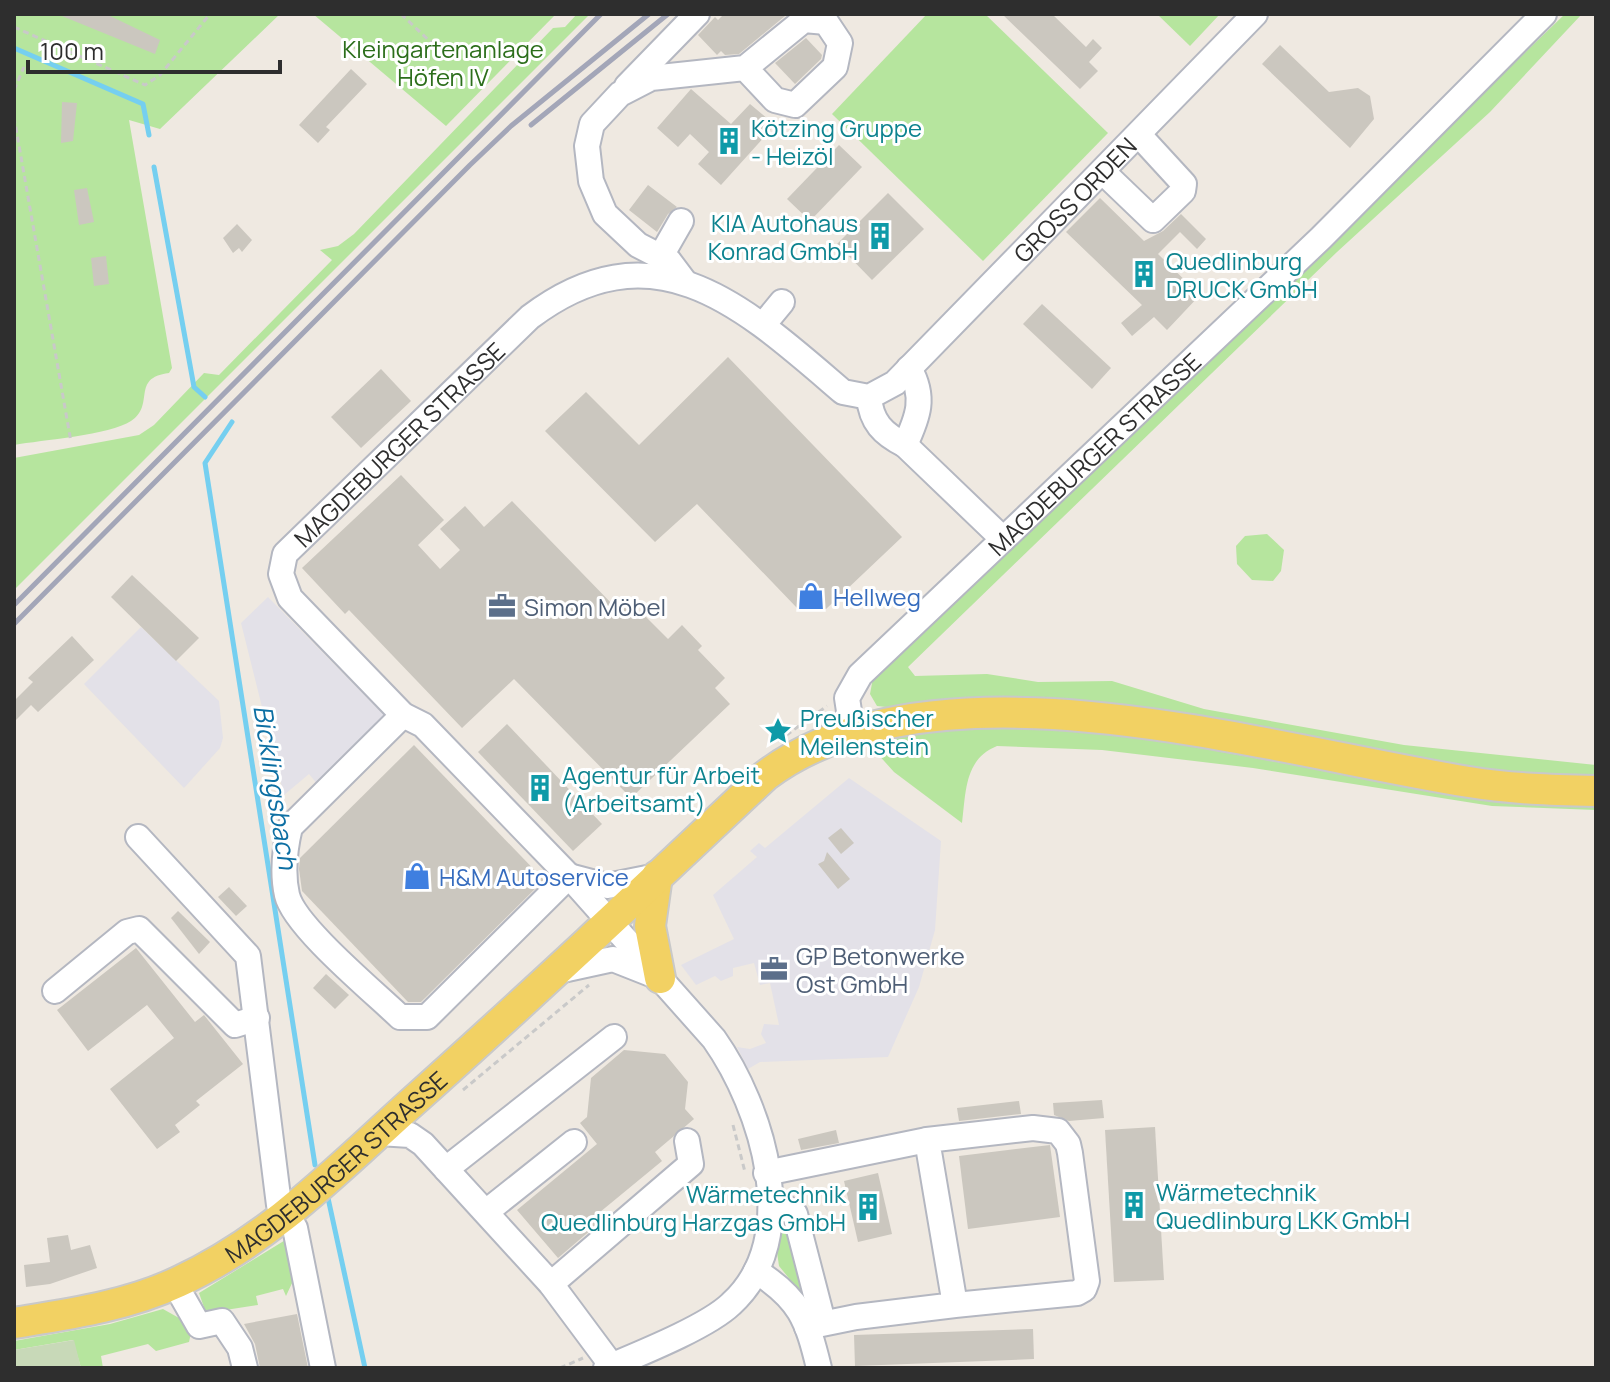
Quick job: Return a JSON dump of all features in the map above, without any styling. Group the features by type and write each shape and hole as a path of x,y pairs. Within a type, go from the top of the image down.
{"main road":[{"name":"MAGDEBURGER STRASSE","path":"14,1323 124,1302 175,1284 235,1252 288,1216 558,971 774,769 804,750 852,731 902,720 964,714 1099,719 1206,734 1467,782 1596,791"},
{"path":"657,876 650,926 660,978"}],"street":[{"path":"684,281 661,256 638,245 613,224 599,203 591,181 589,131 644,64 697,14"},
{"name":"GROSS ORDEN","path":"902,376 1104,173 1255,14"},
{"name":"MAGDEBURGER STRASSE","path":"848,693 860,675 1321,238 1544,14"},
{"path":"620,94 665,75 745,68"},
{"path":"1104,173 1147,226 1183,191 1184,184 1139,135"},
{"path":"661,256 668,238 681,221"},
{"name":"MAGDEBURGER STRASSE","path":"609,921 423,725 403,715 290,598 281,574 285,554 547,305 579,287 611,277 647,275 684,281 719,295 763,325 843,392 856,397 869,397"},
{"path":"763,325 782,302"},
{"path":"905,445 919,414 917,384 902,376 869,397 874,421 888,437 905,445 1003,539"},
{"path":"848,693 847,714 852,731"},
{"path":"403,715 290,827 285,847 287,897 299,920 400,1017 427,1017 569,876 607,886 657,876"},
{"path":"138,837 248,956 279,1205 295,1228 323,1368"},
{"path":"379,1133 410,1135 446,1169 551,1284 609,1367 729,1307 756,1271 771,1226 771,1198 747,1097 731,1063 609,921"},
{"path":"55,991 127,932 139,929 235,1025 257,1018"},
{"path":"558,971 613,959 660,978"},
{"path":"446,1169 614,1037"},
{"path":"766,1173 927,1140 1050,1128 1064,1137 1070,1153 1087,1281 1084,1289 1077,1293 955,1305 815,1324"},
{"path":"927,1140 955,1305"},
{"path":"551,1284 691,1164 687,1141"},
{"path":"486,1212 574,1142"},
{"path":"771,1198 795,1214 815,1324 819,1368"},
{"path":"756,1271 791,1297 815,1324"},
{"path":"175,1284 199,1326 222,1321 240,1348 245,1368"}],"path":[{"path":"14,27 145,85 160,75 210,14"},
{"path":"401,14 439,50"},
{"path":"14,90 24,67"},
{"path":"14,117 71,442"},
{"path":"772,747 793,728 848,693"}],"shaded area":[{"path":"268,597 386,717 318,785 309,774 284,795 241,623"},
{"path":"141,627 219,701 223,738 220,748 184,788 84,684"},
{"path":"849,778 941,841 935,930 919,987 888,1057 760,1062 748,1069 737,1047 750,1049 766,1043 761,1034 764,1024 779,1025 770,983 760,985 754,963 733,968 733,976 721,981 715,976 696,985 681,965 734,939 713,895 757,857 750,851 759,843 765,848"}],"green space":[{"path":"14,14 280,14 160,129 129,120 172,368 169,373 150,380 138,415 121,426 14,445"},
{"name":"Kleingartenanlage Höfen IV","path":"313,14 556,14 446,126"},
{"path":"577,14 590,14 14,590 14,458 139,435 154,425 204,373 219,375 332,260 320,250 338,246 354,234 553,28 565,27"},
{"path":"927,14 985,14 1108,133 983,261 832,114"},
{"path":"1157,14 1220,14 1190,46"},
{"path":"1565,14 1582,14 1490,112 1337,252 908,667 915,676 987,674 1038,682 1112,681 1204,709 1404,745 1596,765 1596,781 1544,779 877,706 870,694 873,678 903,647 1012,548"},
{"path":"1267,534 1284,550 1281,571 1273,581 1252,580 1237,564 1236,546 1245,536"},
{"path":"996,724 1107,731 1492,801 1596,803 1596,810 1492,806 1253,768 1102,750 997,746 978,759 972,768 962,823 894,772 867,742 925,730"},
{"path":"783,1218 788,1218 813,1308 779,1266 777,1252"},
{"path":"287,1239 293,1281 286,1296 283,1289 256,1296 258,1305 206,1313 199,1293"},
{"path":"163,1309 179,1318 191,1333 189,1342 156,1351 148,1344 101,1356 103,1368 81,1368 73,1340 14,1350 14,1341 110,1324"},
{"path":"74,1340 81,1368 14,1368 14,1350"}],"building":[{"path":"57,14 106,14 160,40 155,54"},
{"path":"724,14 785,16 739,54 725,55 721,51 717,55 698,35 715,17 718,20"},
{"path":"1002,14 1052,14 1086,47 1093,39 1102,48 1089,62 1098,71 1080,89"},
{"path":"806,38 822,55 795,84 775,63"},
{"path":"1280,45 1329,92 1358,88 1370,96 1374,119 1350,148 1262,64"},
{"path":"351,69 367,84 326,127 330,130 318,143 299,125"},
{"name":"Kötzing Gruppe - Heizöl","path":"691,89 731,124 750,104 775,125 721,185 698,164 709,152 690,134 678,147 657,128"},
{"path":"62,102 77,103 73,141 61,143"},
{"path":"839,145 862,167 810,221 787,199"},
{"path":"648,185 677,207 668,214 657,232 629,210"},
{"path":"87,188 94,222 79,225 74,190"},
{"name":"KIA Autohaus Konrad GmbH","path":"888,193 924,229 872,280 837,244"},
{"name":"Quedlinburg DRUCK GmbH","path":"1100,198 1144,241 1163,231 1181,214 1206,239 1197,249 1180,232 1158,254 1200,295 1167,330 1154,317 1132,336 1121,323 1142,305 1066,232"},
{"path":"237,224 252,240 242,252 239,248 233,253 223,238"},
{"path":"106,256 109,284 94,286 91,258"},
{"path":"1042,304 1111,368 1092,389 1023,324"},
{"path":"728,357 902,537 826,609 797,608 697,504 655,542 545,431 586,392 639,445"},
{"path":"381,369 411,401 361,448 331,417"},
{"path":"401,475 444,520 418,545 440,569 460,550 440,529 465,506 484,527 512,501 615,607 620,603 634,616 640,611 668,639 682,625 702,646 698,650 725,678 715,688 730,704 631,798 514,679 462,728 349,610 345,614 302,568"},
{"path":"132,575 199,638 176,661 111,597"},
{"path":"72,636 94,660 38,712 31,705 14,722 14,701 33,682 28,678"},
{"name":"Agentur für Arbeit (Arbeitsamt)","path":"507,724 602,824 573,851 478,752"},
{"name":"H&M Autoservice","path":"414,745 544,880 421,1002 408,1002 302,891 299,869 300,858"},
{"path":"841,828 854,843 841,854 828,838"},
{"path":"827,852 850,879 838,889 818,864 824,861"},
{"path":"229,887 247,906 236,916 218,897"},
{"path":"178,911 210,942 199,954 171,918"},
{"path":"136,948 195,1022 204,1015 243,1064 196,1101 200,1105 175,1125 180,1132 157,1149 110,1089 174,1038 147,1005 88,1051 57,1010"},
{"path":"326,974 349,995 335,1009 313,988"},
{"path":"624,1050 665,1054 688,1082 685,1109 694,1119 655,1152 662,1161 594,1217 599,1223 558,1258 517,1210 597,1144 580,1123 587,1117 591,1078"},
{"path":"1102,1100 1104,1118 1069,1121 1054,1115 1053,1103"},
{"path":"1019,1101 1021,1114 959,1121 957,1108"},
{"name":"Wärmetechnik Quedlinburg LKK GmbH","path":"1155,1127 1164,1280 1114,1282 1105,1130"},
{"path":"836,1130 839,1143 801,1150 798,1139"},
{"path":"1050,1145 1060,1217 968,1229 959,1156"},
{"name":"Wärmetechnik Quedlinburg Harzgas GmbH","path":"878,1173 892,1234 858,1242 844,1181"},
{"path":"68,1235 71,1250 90,1245 97,1268 50,1284 26,1287 24,1265 50,1262 47,1238"},
{"path":"297,1314 308,1368 260,1368 255,1344 244,1324"},
{"path":"1033,1329 1034,1359 855,1366 854,1335"}],"waterway":[{"name":"Bicklingsbach","path":"14,48 143,104 149,135"},
{"name":"Bicklingsbach","path":"154,167 194,387 205,397"},
{"name":"Bicklingsbach","path":"232,422 205,463 315,1165"},
{"name":"Bicklingsbach","path":"328,1198 365,1368"}],"railway":[{"path":"14,605 601,14"},
{"path":"14,624 470,165 511,126 649,14"},
{"path":"531,125 668,14"}],"place":[{"name":"Kötzing Gruppe - Heizöl","path":"729,141"},
{"name":"KIA Autohaus Konrad GmbH","path":"880,236"},
{"name":"Quedlinburg DRUCK GmbH","path":"1144,274"},
{"name":"Hellweg","path":"811,596"},
{"name":"Simon Möbel","path":"502,606"},
{"name":"Preußischer Meilenstein","path":"778,731"},
{"name":"Agentur für Arbeit (Arbeitsamt)","path":"540,788"},
{"name":"H&M Autoservice","path":"417,876"},
{"name":"GP Betonwerke Ost GmbH","path":"774,969"},
{"name":"Wärmetechnik Quedlinburg LKK GmbH","path":"1134,1205"},
{"name":"Wärmetechnik Quedlinburg Harzgas GmbH","path":"868,1207"}]}
